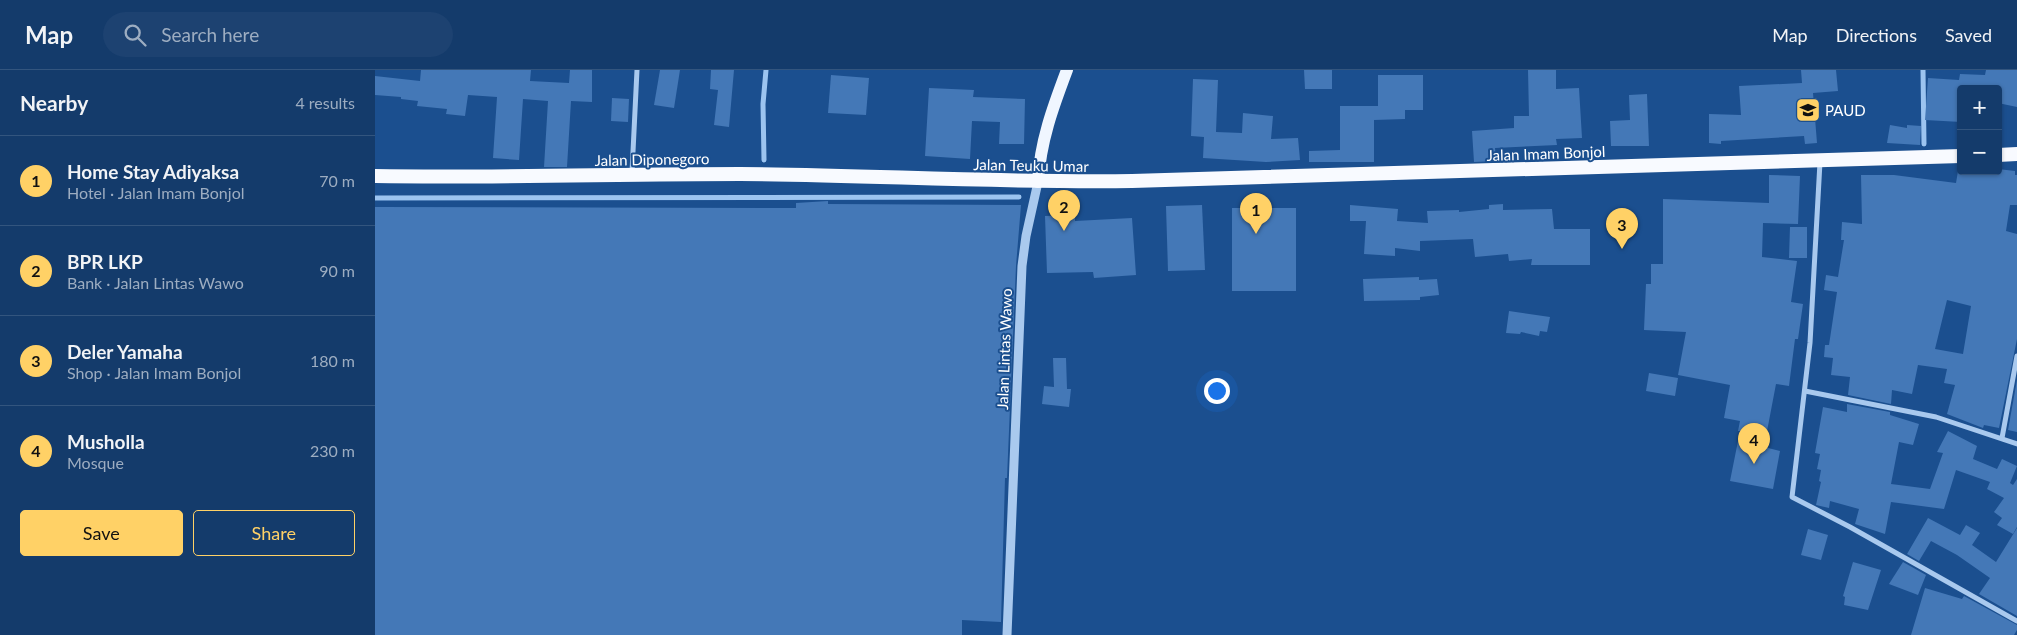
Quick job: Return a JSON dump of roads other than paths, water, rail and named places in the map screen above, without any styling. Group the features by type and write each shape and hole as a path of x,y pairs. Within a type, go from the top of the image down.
{"highway":[{"path":"2002,155 2017,154"},
{"name":"Jalan Imam Bonjol","path":"1132,181 1957,156"},
{"name":"Jalan Diponegoro","path":"375,176 486,178 742,174 930,179"},
{"name":"Jalan Teuku Umar","path":"930,179 1038,182 1132,181"}],"main road":[{"name":"Jalan Lintas Wawo","path":"1038,182 1041,153 1048,121 1067,70"}],"street":[{"path":"632,175 637,70"},
{"path":"1820,159 1805,391 1792,498 1850,527 2017,621"},
{"name":"Jalan Lintas Wawo","path":"1007,635 1023,266 1026,236 1038,182"},
{"path":"2002,438 2017,360"},
{"path":"1805,391 1936,417 2017,444"}],"waterway":[{"path":"764,160 763,104 766,70"},
{"path":"1923,70 1924,144"},
{"path":"375,198 1019,197"}],"place":[{"name":"PAUD","path":"1808,110"},
{"name":"BPR LKP","path":"1064,231"},
{"name":"Home Stay Adiyaksa","path":"1256,234"},
{"name":"Deler Yamaha","path":"1622,249"},
{"name":"Musholla","path":"1754,464"}]}
